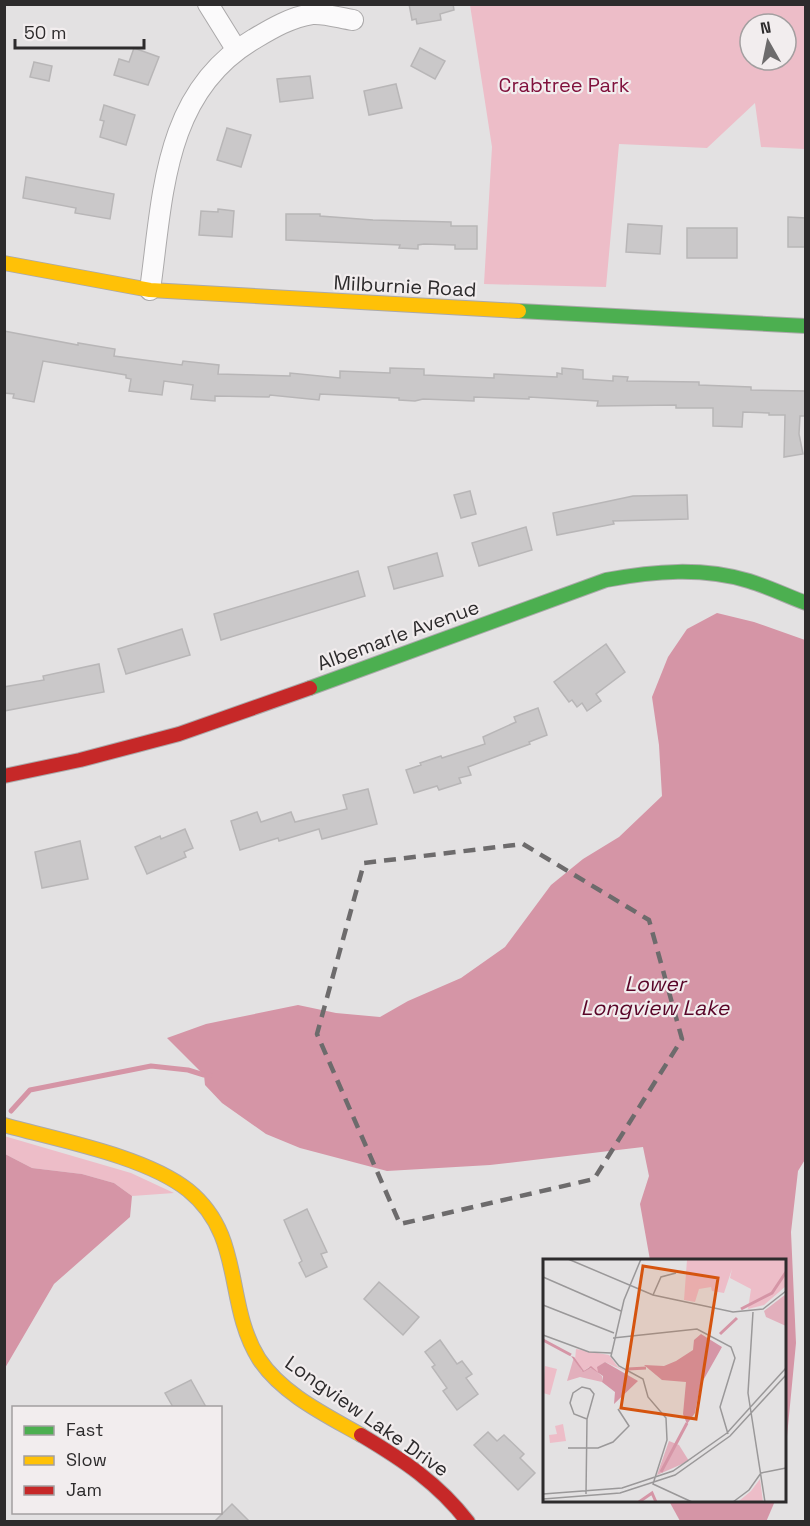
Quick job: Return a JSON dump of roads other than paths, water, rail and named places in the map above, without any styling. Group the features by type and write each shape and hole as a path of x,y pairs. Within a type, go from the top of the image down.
{"street":[{"path":"208,4 236,49"},
{"path":"150,290 162,200 176,135 190,102 214,69 236,49 270,29 305,16 314,14 353,20"},
{"name":"Milburnie Road","path":"4,263 150,290 806,326"},
{"name":"Albemarle Avenue","path":"4,776 76,762 204,727 606,580 669,570 692,571 749,581 806,603"},
{"name":"Longview Lake Drive","path":"4,1125 139,1163 162,1173 186,1188 208,1210 223,1236 242,1323 255,1353 269,1372 291,1390 432,1482 468,1521"}],"water":[{"name":"Lower Longview Lake","path":"717,613 754,622 805,640 806,1158 798,1171 791,1232 796,1343 786,1447 786,1259 650,1259 640,1204 649,1176 643,1147 490,1165 387,1171 300,1148 266,1134 222,1103 205,1085 204,1075 167,1038 206,1024 298,1005 336,1013 380,1017 408,1001 461,978 505,947 551,885 583,859 619,837 662,796 659,745 652,697 668,657 687,629"},
{"path":"5,1154 32,1168 82,1174 114,1183 132,1196 130,1217 54,1284 5,1368"},
{"path":"670,1502 775,1502 766,1522 680,1521"}],"waterway":[{"path":"11,1111 30,1090 151,1066 210,1075"}],"park label":[{"name":"Crabtree Park","path":"564,85"}]}
